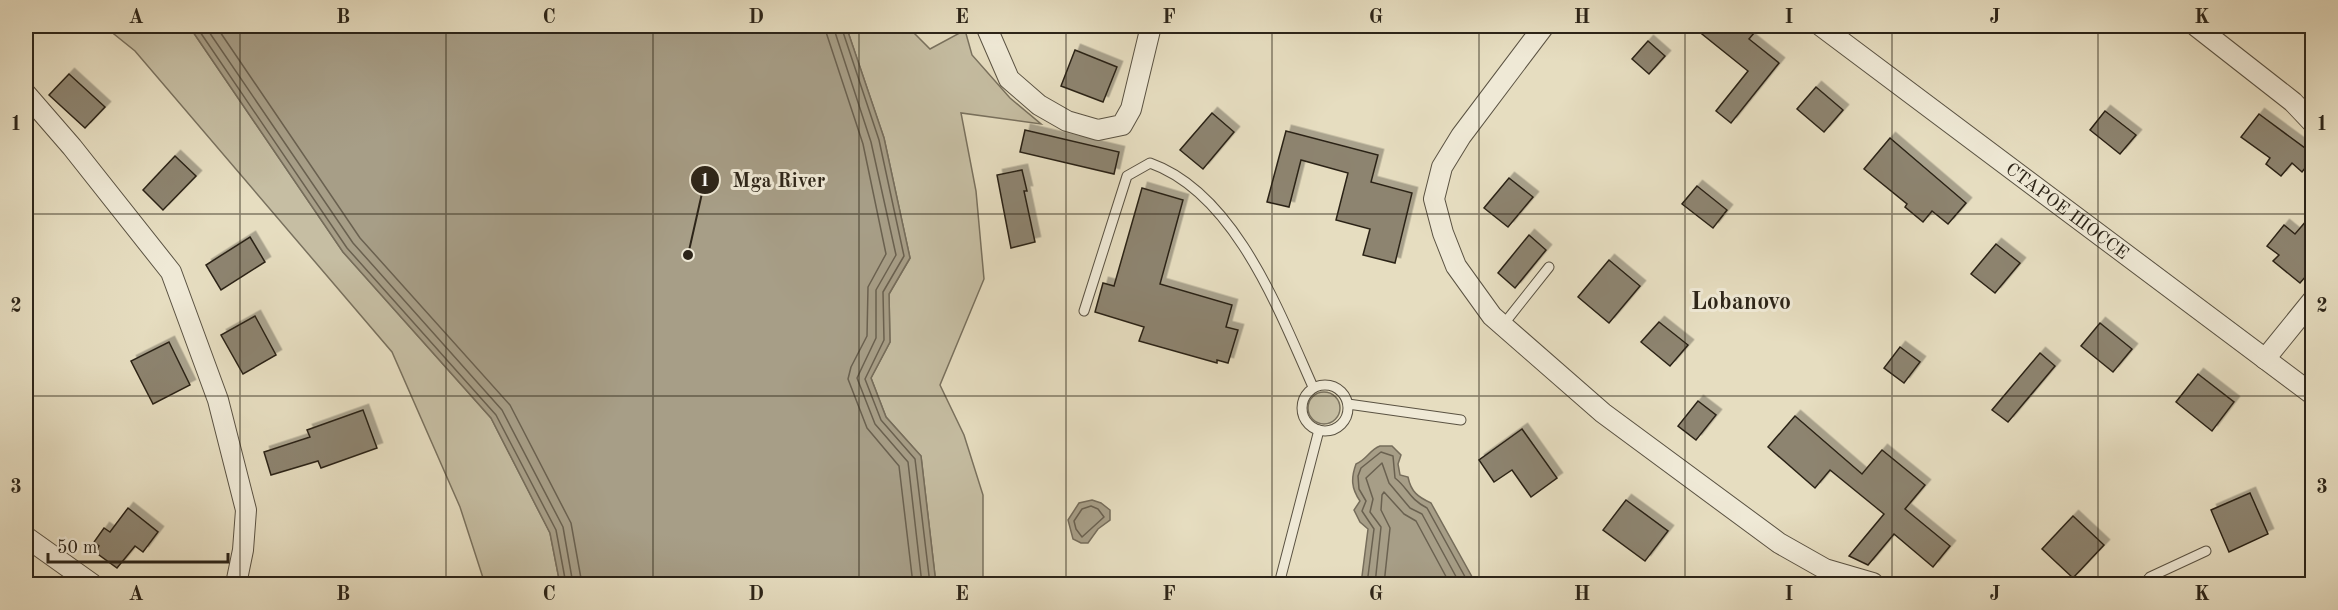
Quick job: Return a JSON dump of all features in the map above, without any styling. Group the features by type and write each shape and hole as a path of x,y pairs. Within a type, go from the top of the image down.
{"street":[{"path":"986,26 1009,79 1039,105 1067,122 1098,130 1122,125 1131,109 1151,26"},
{"path":"1544,26 1461,136 1442,167 1434,199 1443,233 1456,267 1492,316 1603,413 1779,543 1825,569 1874,583"},
{"name":"СТАРОЕ ШОССЕ","path":"1821,26 2313,394"},
{"path":"2196,26 2293,102 2313,122"},
{"path":"26,94 72,147 171,272 218,400 246,510 236,585"},
{"path":"2265,359 2313,301"},
{"path":"26,537 92,585"}],"lane":[{"path":"1084,311 1127,176 1150,163 1171,170 1213,205 1247,252 1278,308 1313,387"},
{"path":"1503,325 1549,267"},
{"path":"1322,384 1339,389 1348,404 1344,422 1328,430 1319,430 1311,426 1302,411 1306,394 1313,387 1322,384"},
{"path":"1348,404 1461,420"},
{"path":"1279,585 1319,430"},
{"path":"2144,585 2150,577 2205,551"}],"shaded area":[{"path":"104,26 189,26 343,252 491,418 550,533 560,584 485,584 460,507 392,352 135,51"},
{"path":"846,26 907,26 930,49 965,30 972,55 1010,98 1041,124 961,113 976,191 984,279 940,385 964,435 983,495 983,584 936,584 921,456 886,417 871,378 890,342 889,294 910,258 884,138"},
{"path":"1324,392 1335,397 1340,408 1335,419 1324,424 1313,419 1308,408 1313,397"}],"water":[{"path":"189,26 846,26 884,138 910,258 889,294 890,342 871,378 886,417 921,456 936,584 560,584 550,533 491,418 343,252"},
{"path":"1380,446 1392,446 1401,455 1398,464 1400,475 1408,477 1416,493 1431,503 1476,584 1361,584 1368,529 1360,522 1354,510 1360,501 1353,487 1353,474 1356,464"},
{"path":"1092,500 1110,510 1110,520 1098,529 1088,543 1081,543 1073,539 1068,520 1079,503"}],"building":[{"path":"1692,26 1760,26 1749,39 1779,63 1731,123 1716,111 1748,71"},
{"path":"1648,41 1665,56 1649,74 1632,59"},
{"path":"1075,50 1117,67 1103,102 1061,86"},
{"path":"69,74 105,107 85,128 49,95"},
{"path":"1816,87 1843,110 1824,132 1797,109"},
{"path":"2105,111 2136,135 2120,154 2090,130"},
{"path":"1212,113 1234,132 1203,169 1180,150"},
{"path":"2259,114 2313,154 2313,158 2302,172 2292,163 2281,176 2266,164 2270,158 2241,137"},
{"path":"1025,130 1119,152 1114,174 1020,152"},
{"path":"1286,131 1378,155 1371,182 1412,193 1395,263 1363,255 1370,229 1336,220 1348,173 1301,160 1289,207 1267,202"},
{"path":"1890,138 1966,203 1948,224 1932,211 1923,222 1905,207 1907,204 1864,169"},
{"path":"175,156 196,176 163,210 143,190"},
{"path":"1022,170 1035,242 1011,248 997,175"},
{"path":"1509,178 1533,197 1508,227 1484,208"},
{"path":"1697,186 1727,210 1713,228 1682,204"},
{"path":"1142,188 1183,200 1160,284 1232,305 1226,327 1238,330 1228,363 1217,360 1217,363 1139,341 1144,327 1095,312 1103,283 1114,286"},
{"path":"2313,213 2313,268 2300,283 2273,261 2279,255 2267,246 2284,225 2295,234"},
{"path":"1529,235 1546,250 1515,288 1498,273"},
{"path":"250,237 265,262 221,290 206,265"},
{"path":"1996,244 2020,263 1995,293 1971,274"},
{"path":"1609,260 1640,286 1609,323 1578,297"},
{"path":"255,316 276,355 243,374 221,335"},
{"path":"1659,322 1688,345 1670,366 1641,342"},
{"path":"2100,323 2132,349 2113,372 2081,346"},
{"path":"169,342 190,385 153,404 131,361"},
{"path":"1900,347 1920,362 1904,383 1884,368"},
{"path":"2040,353 2055,366 2008,422 1992,410"},
{"path":"2198,374 2234,402 2212,431 2176,402"},
{"path":"1698,401 1716,415 1696,440 1678,426"},
{"path":"363,410 377,448 321,468 318,461 271,475 264,452 310,437 307,430"},
{"path":"1795,416 1862,474 1882,450 1925,485 1905,509 1950,546 1933,567 1894,534 1868,565 1849,556 1884,514 1830,470 1815,488 1768,447"},
{"path":"1522,429 1557,478 1531,497 1512,470 1494,482 1479,460"},
{"path":"2250,493 2268,534 2229,552 2211,510"},
{"path":"1626,500 1668,531 1645,561 1603,530"},
{"path":"128,508 158,532 143,552 135,546 117,568 95,552 99,546 94,542 104,528 110,532"},
{"path":"2073,516 2104,545 2073,578 2042,549"}],"place":[{"name":"Mga River","path":"688,255"}],"district":[{"name":"Lobanovo","path":"1741,301"}]}
